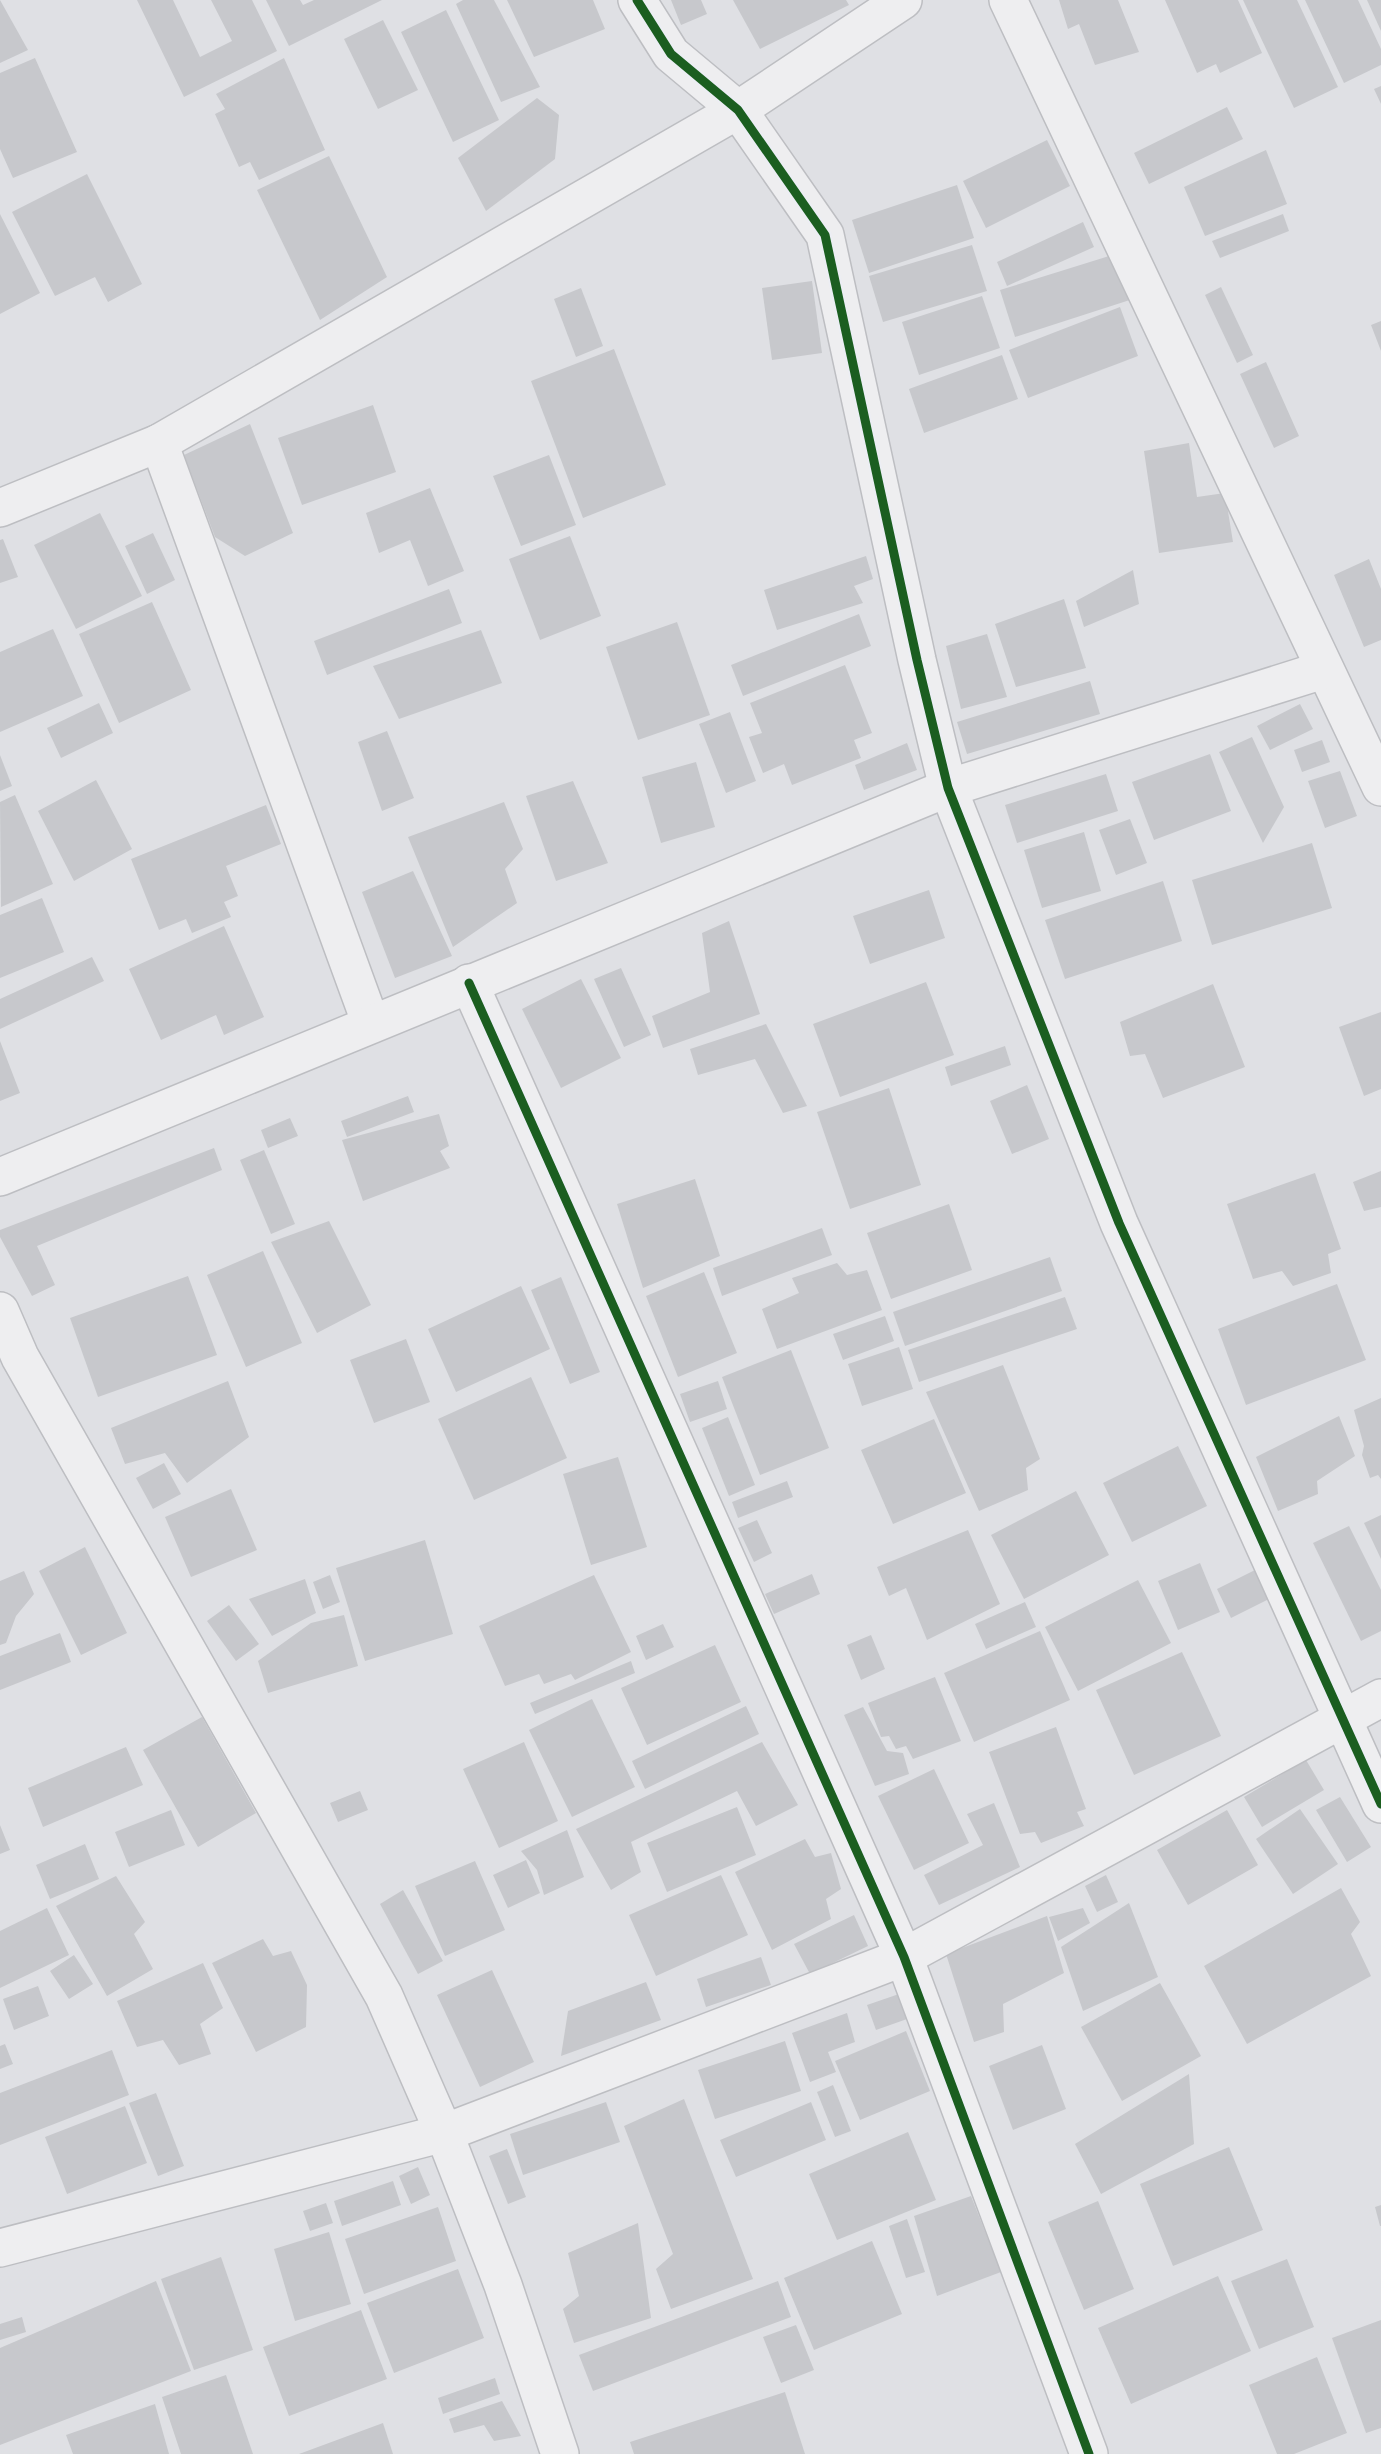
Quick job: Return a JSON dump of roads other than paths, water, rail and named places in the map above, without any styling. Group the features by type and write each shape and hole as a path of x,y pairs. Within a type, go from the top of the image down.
{"street":[{"path":"637,0 671,54 738,110 825,235 917,660 948,789 1119,1223 1381,1804"},
{"path":"0,508 159,443 738,110 903,0"},
{"path":"1008,0 1323,670 1381,787"},
{"path":"159,443 371,1024"},
{"path":"0,1177 948,789 1323,670"},
{"path":"469,983 904,1957 1089,2454"},
{"path":"0,1311 20,1357 384,1996 444,2133 503,2286 560,2454"},
{"path":"0,2249 444,2133 904,1957 1381,1699"}]}
